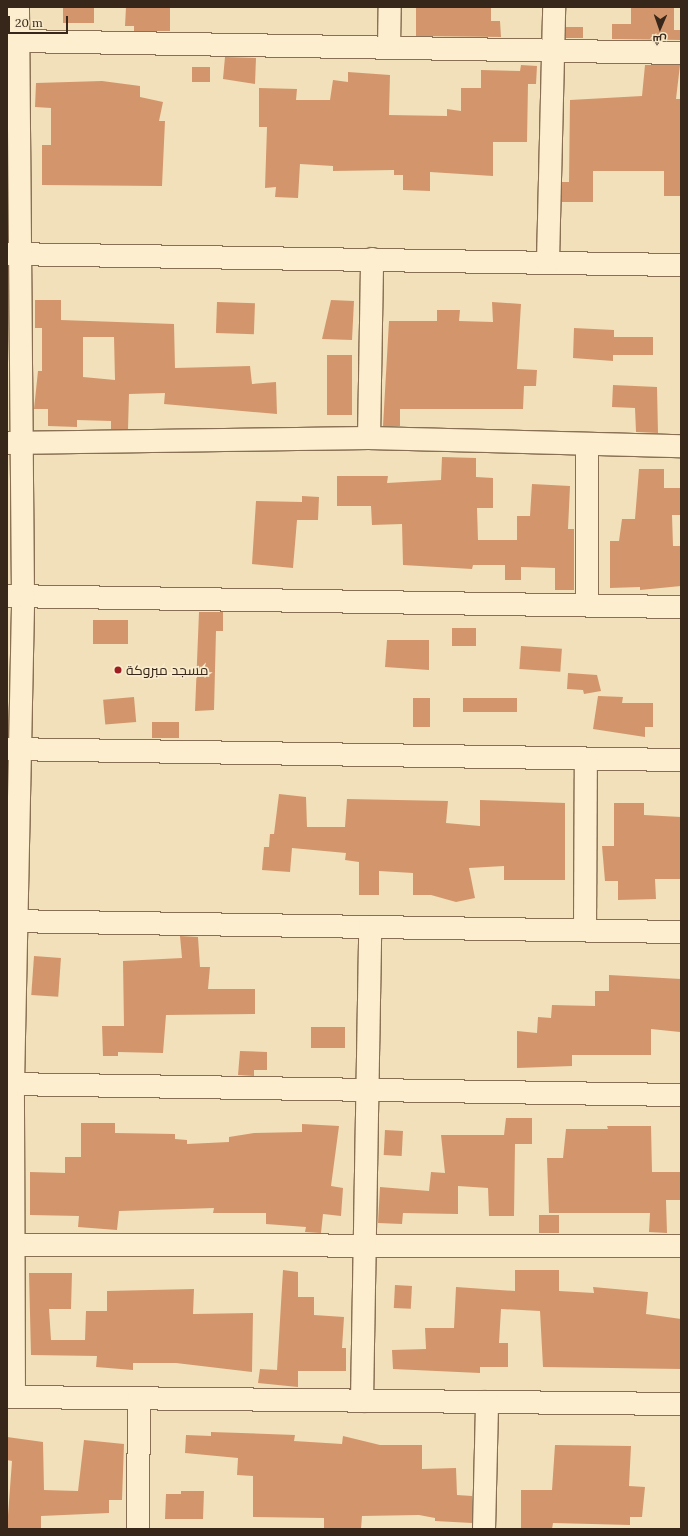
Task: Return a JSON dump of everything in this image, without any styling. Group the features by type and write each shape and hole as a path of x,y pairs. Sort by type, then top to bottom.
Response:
{"street":[{"path":"18,7 14,444 15,596 10,1084 10,1397 139,1400 681,1404"},
{"path":"389,46 390,7"},
{"path":"548,261 554,7"},
{"path":"18,41 389,46 553,53 681,53"},
{"path":"15,254 548,261 681,265"},
{"path":"369,438 372,259"},
{"path":"14,444 369,438 587,445 681,446"},
{"path":"587,445 587,605"},
{"path":"15,596 681,607"},
{"path":"13,749 586,760 681,760"},
{"path":"585,928 586,760"},
{"path":"11,921 370,927 585,928 681,932"},
{"path":"362,1401 363,1243 370,927"},
{"path":"10,1084 681,1095"},
{"path":"10,1245 363,1243 681,1246"},
{"path":"138,1529 139,1400"},
{"path":"484,1529 487,1402"}],"building":[{"path":"63,7 94,7 94,23 63,23"},
{"path":"126,7 170,7 170,31 134,31 134,26 125,26"},
{"path":"416,7 491,7 491,21 500,21 501,37 416,36"},
{"path":"631,7 674,7 674,30 681,30 681,40 612,39 612,24 631,24"},
{"path":"566,27 583,27 583,38 566,38"},
{"path":"225,57 256,58 255,84 223,79"},
{"path":"521,65 537,66 536,84 528,84 527,142 493,142 493,176 430,172 430,191 403,190 403,175 394,175 394,170 333,171 333,166 300,164 298,198 275,197 276,187 265,188 267,127 259,127 259,88 297,89 296,100 330,100 333,80 348,82 348,72 390,75 389,115 447,116 447,109 461,111 461,88 481,88 481,70 520,71"},
{"path":"645,65 680,65 676,99 681,99 681,196 664,196 664,171 593,171 593,202 562,202 562,182 569,182 570,100 642,96"},
{"path":"192,67 210,67 210,82 192,82"},
{"path":"102,81 140,86 140,97 163,102 159,121 165,121 162,186 42,185 42,145 51,145 51,108 35,107 36,83"},
{"path":"35,300 61,300 61,320 174,324 175,368 250,366 252,384 276,382 277,414 164,404 165,393 129,394 128,429 111,429 111,421 77,420 77,427 48,426 48,409 34,409 38,371 42,371 42,328 35,328","holes":["83,337 114,337 115,380 83,377"]},
{"path":"331,300 354,301 352,340 322,339"},
{"path":"217,302 255,303 254,334 216,333"},
{"path":"492,302 521,304 517,369 537,370 536,386 524,386 523,409 400,409 400,426 383,426 389,321 437,321 437,310 460,310 459,321 493,322"},
{"path":"574,328 614,330 614,337 653,337 653,355 613,355 613,361 573,358"},
{"path":"327,355 352,355 352,415 327,415"},
{"path":"613,385 657,387 658,433 636,432 635,408 612,407"},
{"path":"442,457 476,458 476,477 493,478 493,508 477,508 478,540 517,540 517,516 530,516 532,484 570,486 568,529 574,529 574,590 555,590 555,568 521,567 521,580 505,580 505,565 473,565 472,569 403,565 402,524 372,525 371,506 337,506 337,476 388,476 387,483 441,480"},
{"path":"639,469 664,469 664,488 681,488 681,515 672,515 673,546 681,546 681,586 640,590 640,587 610,588 610,541 619,541 622,519 635,519"},
{"path":"302,496 319,497 318,520 297,520 293,568 252,564 256,501 302,502"},
{"path":"199,612 223,612 223,631 216,631 214,710 195,711"},
{"path":"93,620 128,620 128,644 93,644"},
{"path":"452,628 476,628 476,646 452,646"},
{"path":"387,640 429,640 429,670 385,667"},
{"path":"521,646 562,649 560,672 519,669"},
{"path":"568,673 597,675 601,691 584,694 583,690 567,689"},
{"path":"598,696 623,697 622,703 653,703 653,727 645,727 645,737 593,729"},
{"path":"134,697 136,722 105,725 103,700"},
{"path":"413,698 430,698 430,727 413,727"},
{"path":"463,698 517,698 517,712 463,712"},
{"path":"152,722 179,722 179,738 152,738"},
{"path":"279,794 306,797 307,827 345,827 347,799 448,801 446,823 480,826 480,800 565,803 565,880 504,880 504,866 469,868 475,898 456,902 431,895 413,895 413,873 379,871 379,895 359,895 359,862 345,860 346,853 292,848 290,872 262,870 264,847 269,847 270,834 274,834"},
{"path":"614,803 644,803 644,815 681,817 681,879 655,879 656,899 618,900 618,881 605,881 602,846 614,846"},
{"path":"180,936 198,937 200,967 210,967 208,989 255,989 255,1014 166,1015 163,1053 118,1052 118,1056 103,1056 102,1026 124,1026 123,961 182,958"},
{"path":"34,956 61,958 58,997 31,995"},
{"path":"609,975 681,979 680,1032 651,1029 651,1055 572,1055 572,1066 517,1068 517,1031 537,1033 538,1017 551,1018 552,1005 595,1006 595,991 609,991"},
{"path":"311,1027 345,1027 345,1048 311,1048"},
{"path":"240,1051 267,1052 267,1070 254,1070 254,1076 238,1075"},
{"path":"506,1118 532,1118 532,1144 515,1144 514,1216 489,1216 488,1188 458,1186 458,1214 403,1213 402,1224 378,1223 380,1187 429,1191 431,1172 445,1173 441,1135 504,1135"},
{"path":"81,1123 115,1123 115,1133 175,1134 175,1139 187,1140 187,1144 229,1142 229,1137 254,1133 302,1132 302,1124 339,1126 331,1186 343,1188 341,1216 323,1214 321,1233 305,1232 306,1227 266,1224 266,1213 213,1213 214,1208 119,1211 117,1230 78,1227 79,1216 30,1215 30,1172 65,1173 65,1157 81,1157"},
{"path":"607,1126 651,1126 652,1172 681,1172 681,1200 666,1200 667,1233 649,1232 650,1213 549,1213 547,1158 563,1158 566,1129 608,1129"},
{"path":"385,1130 403,1131 402,1156 384,1155"},
{"path":"539,1215 559,1215 559,1233 539,1233"},
{"path":"283,1270 298,1272 298,1297 314,1297 314,1315 344,1317 342,1348 346,1348 346,1371 298,1371 298,1387 258,1383 260,1369 277,1370"},
{"path":"515,1270 559,1270 559,1291 594,1293 593,1287 648,1292 646,1314 681,1319 681,1369 543,1367 540,1311 501,1309 499,1343 508,1343 508,1367 480,1367 480,1373 393,1369 392,1350 426,1349 425,1328 454,1328 456,1287 515,1291"},
{"path":"29,1273 72,1273 71,1309 49,1309 51,1340 85,1340 86,1311 107,1311 107,1291 194,1289 193,1314 253,1313 252,1372 176,1363 133,1363 133,1370 96,1367 97,1356 31,1355"},
{"path":"395,1285 412,1286 411,1309 394,1308"},
{"path":"211,1432 295,1435 294,1441 342,1444 343,1436 380,1445 422,1445 422,1469 456,1468 457,1495 472,1496 472,1523 435,1521 435,1518 419,1515 362,1516 361,1529 324,1529 324,1518 253,1517 253,1476 237,1475 238,1458 185,1453 186,1435 211,1436"},
{"path":"7,1437 43,1442 44,1490 78,1491 84,1440 124,1444 122,1500 109,1500 109,1513 41,1516 41,1529 7,1529 12,1461 7,1460"},
{"path":"555,1445 631,1446 629,1486 645,1487 642,1517 630,1517 630,1525 553,1523 552,1529 521,1529 521,1490 552,1490"},
{"path":"181,1491 204,1491 203,1519 165,1519 166,1494 181,1494"}],"place":[{"name":"مسجد مبروكة","path":"118,670"}]}
